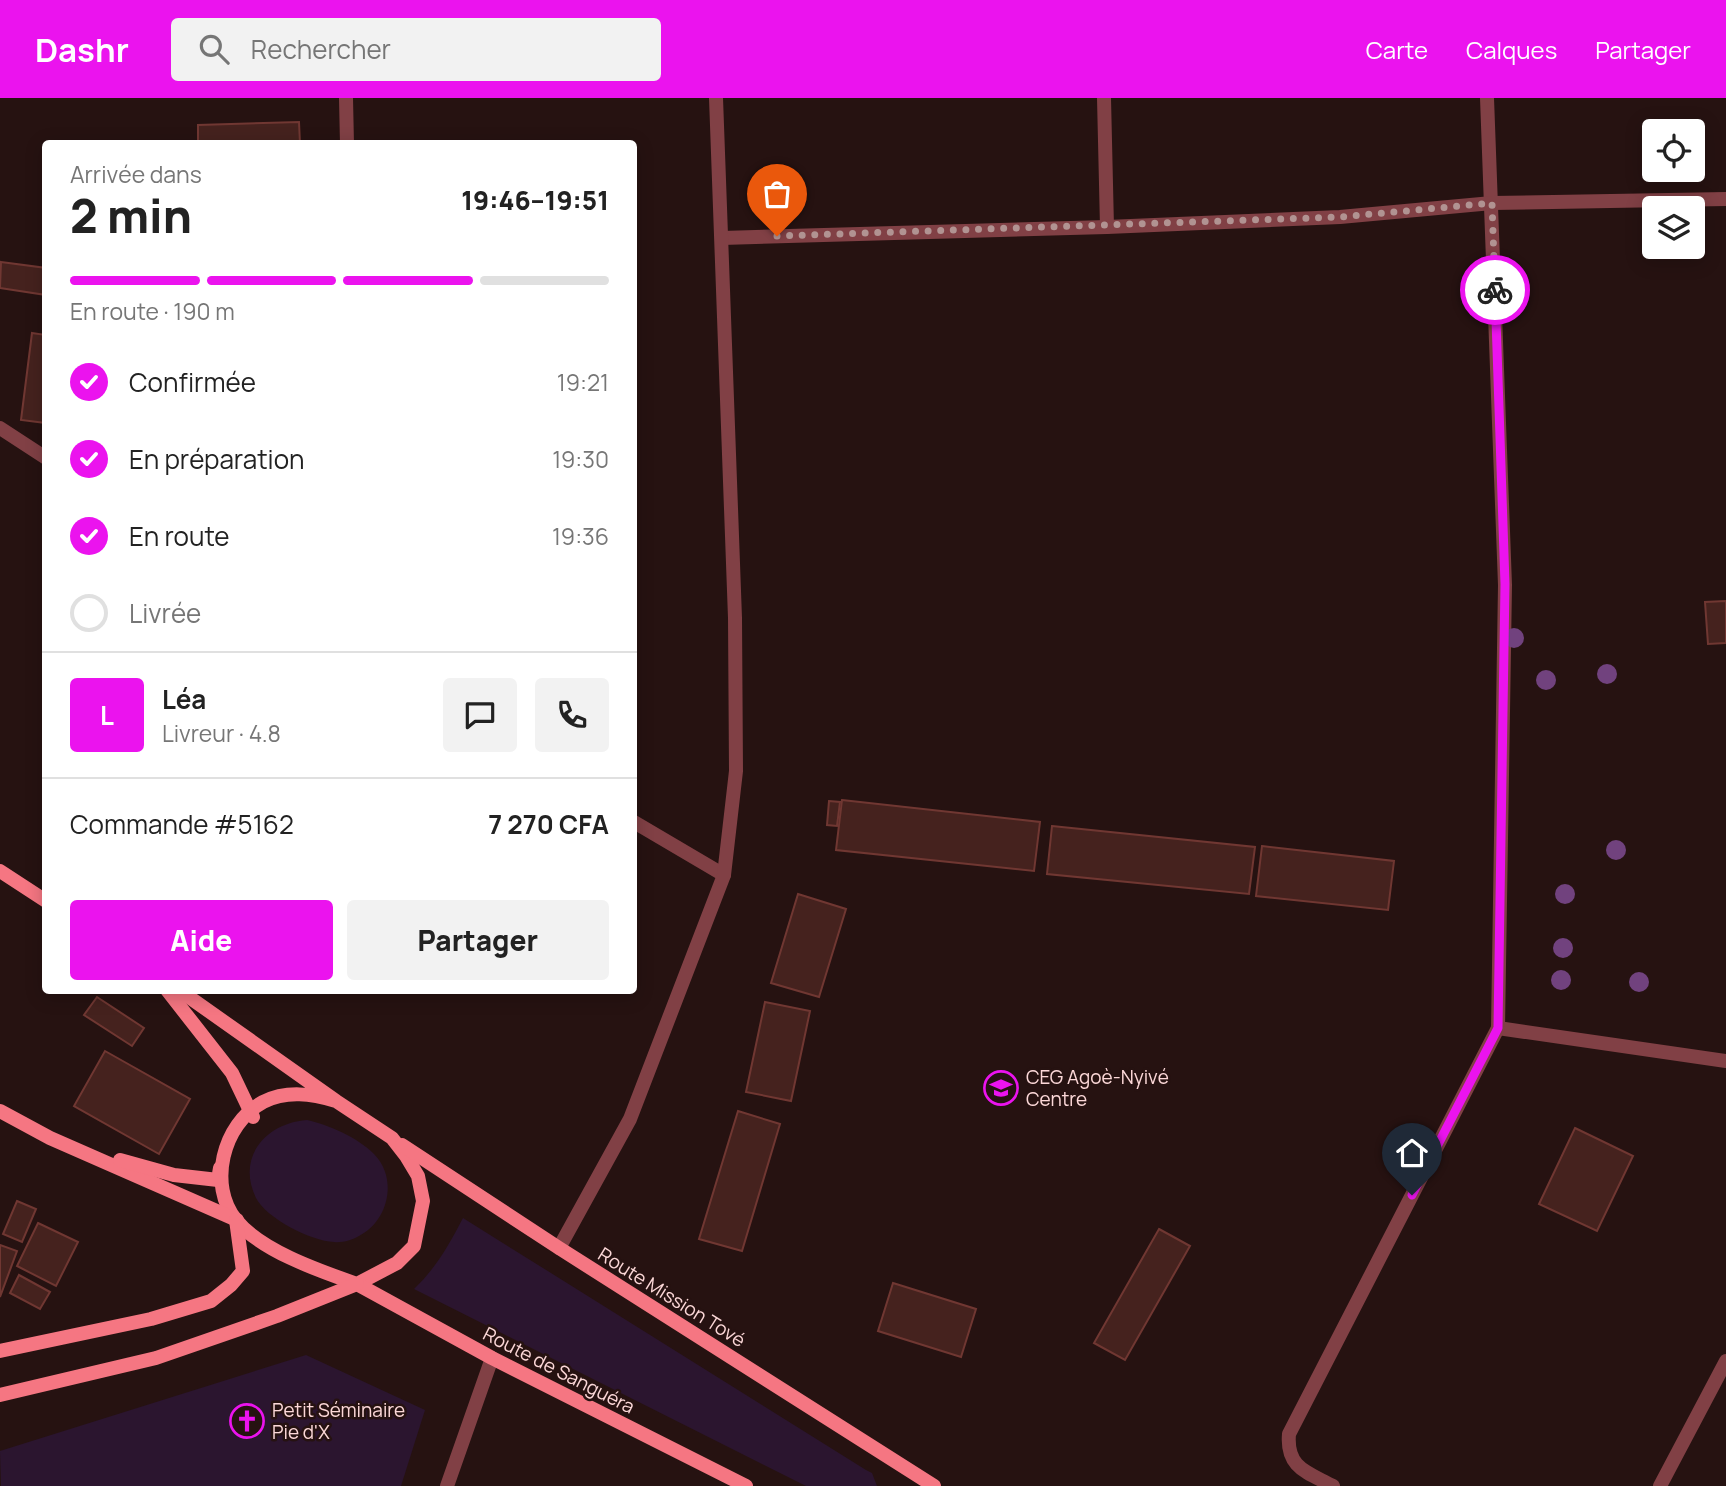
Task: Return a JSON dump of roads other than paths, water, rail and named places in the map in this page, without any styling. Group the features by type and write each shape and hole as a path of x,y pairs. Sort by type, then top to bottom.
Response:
{"street":[{"path":"346,98 346,140"},
{"path":"559,1248 630,1119 724,875 736,757 734,604 716,98"},
{"path":"1104,98 1107,226"},
{"path":"1333,1486 1300,1469 1292,1460 1288,1447 1289,1434 1498,1028 1505,584 1487,98"},
{"path":"722,238 1340,217 1492,203 1726,199"},
{"path":"0,428 42,455"},
{"path":"637,824 724,875"},
{"path":"0,872 42,898"},
{"path":"170,994 232,1073 255,1117 243,1117"},
{"path":"0,1395 156,1358 277,1316 357,1284 397,1262 414,1246 423,1201 418,1176 391,1138 185,994"},
{"path":"1498,1028 1726,1060"},
{"path":"50,1138 139,1166 218,1180 229,1137 243,1117 263,1102 287,1095 312,1094 336,1101"},
{"path":"0,1111 50,1138 236,1220 264,1244 357,1284"},
{"name":"Route Mission Tové","path":"391,1138 934,1486"},
{"path":"0,1351 151,1319 211,1301 231,1285 243,1270 236,1220 221,1186 222,1159"},
{"name":"Route de Sanguéra","path":"357,1284 492,1358 746,1486"},
{"path":"447,1486 492,1358"},
{"path":"1660,1486 1726,1362"}],"place":[{"name":"CEG Agoè-Nyivé Centre","path":"1001,1088"},
{"name":"Petit Séminaire Pie d'X","path":"247,1421"}]}
